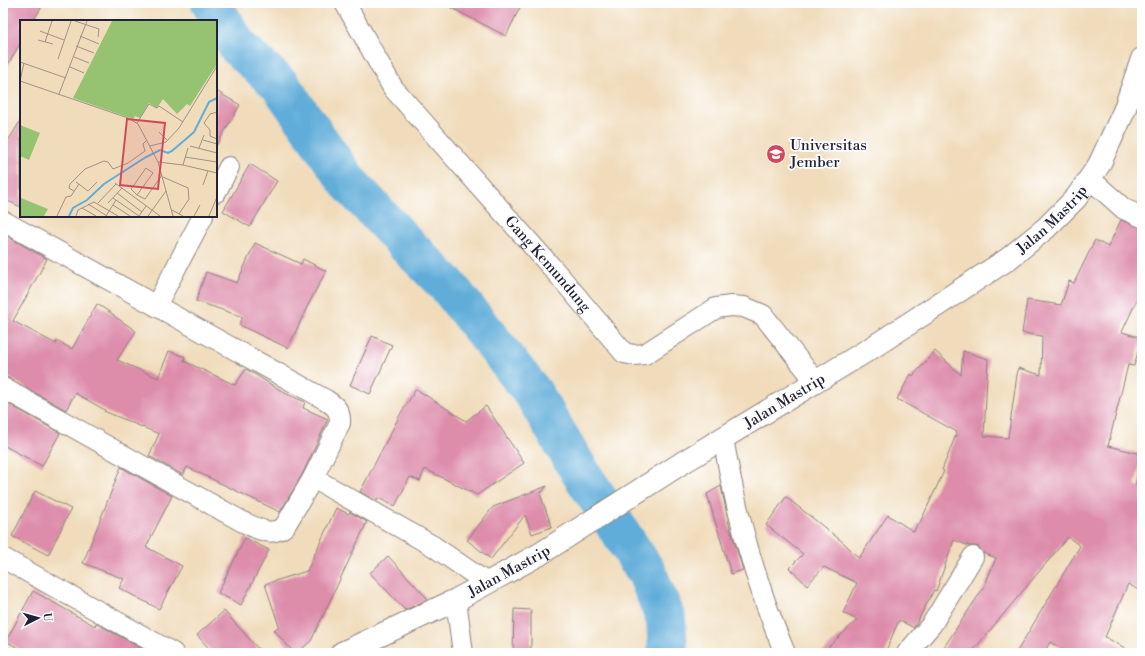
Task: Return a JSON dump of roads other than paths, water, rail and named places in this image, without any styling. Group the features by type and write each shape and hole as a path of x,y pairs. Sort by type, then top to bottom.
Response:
{"main road":[{"name":"Jalan Mastrip","path":"342,653 456,600 540,554 682,463 873,347 1008,259 1046,228 1076,198 1099,165 1124,111 1142,59"}],"street":[{"name":"Gang Kemundung","path":"345,3 393,88 562,279 624,353 634,355 645,354 716,308 744,306 763,315 816,382"},
{"path":"217,190 229,167"},
{"path":"1089,178 1124,209 1142,217"},
{"path":"156,306 202,217"},
{"path":"3,388 243,522 266,532 278,531 285,526 313,478 340,422 340,414 336,406 156,306 16,222"},
{"path":"723,438 730,478 745,541 761,593 785,653"},
{"path":"313,478 432,546 487,583"},
{"path":"907,653 932,624 973,557"},
{"path":"3,558 173,653"},
{"path":"456,600 463,653"}],"waterway":[{"path":"211,3 238,47 280,85 348,182 448,286 533,393 579,470 647,573 666,619 668,653"}],"place":[{"name":"Universitas Jember","path":"776,154"}]}
